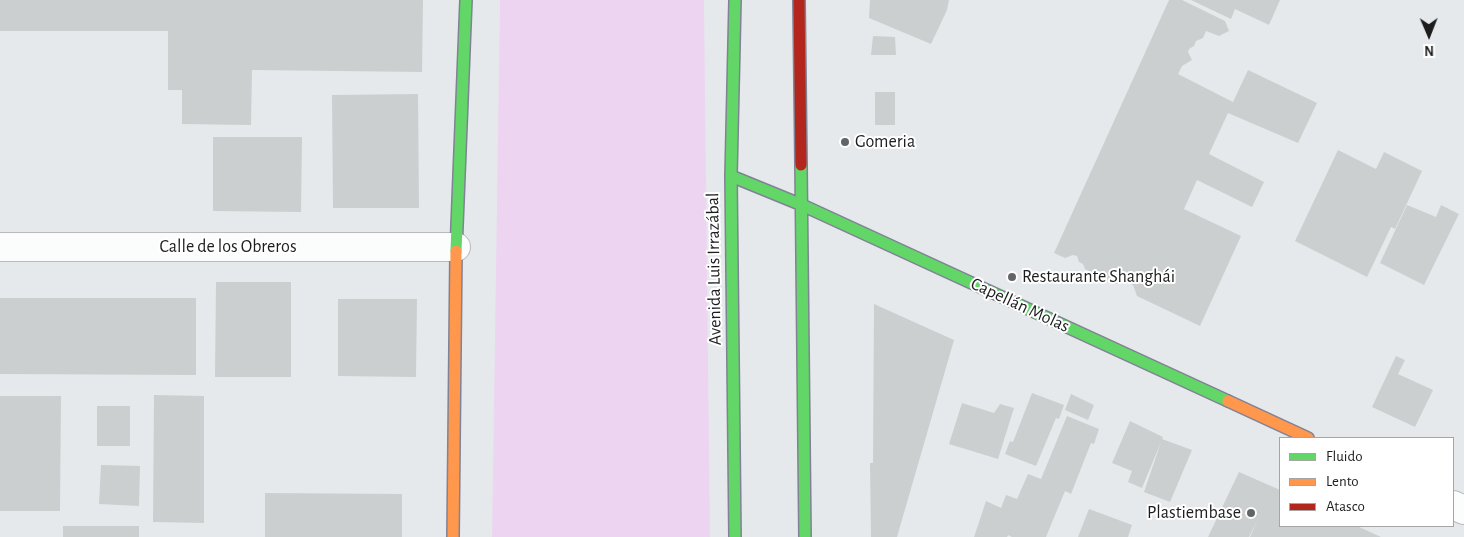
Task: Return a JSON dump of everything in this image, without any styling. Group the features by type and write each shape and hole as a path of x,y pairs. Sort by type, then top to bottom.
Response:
{"main road":[{"path":"453,537 456,247 466,0"},
{"name":"Avenida Luis Irrazábal","path":"735,0 731,176 735,537"},
{"path":"799,0 805,537"},
{"name":"Capellán Molas","path":"731,176 802,205 1306,437"}],"street":[{"name":"Calle de los Obreros","path":"0,247 456,247"}],"shaded area":[{"path":"500,0 704,0 710,537 492,537"}],"building":[{"path":"0,0 423,0 422,72 252,70 251,125 182,124 182,90 168,90 168,31 0,31"},
{"path":"870,0 949,0 947,10 931,44 869,18"},
{"path":"1169,0 1182,0 1225,21 1229,31 1219,36 1206,31 1203,38 1196,41 1194,46 1189,49 1188,52 1192,60 1182,66 1178,74 1233,102 1248,70 1317,103 1298,143 1228,113 1209,154 1264,182 1252,207 1197,180 1184,209 1241,236 1200,326 1137,296 1133,285 1129,283 1115,284 1085,269 1077,256 1073,255 1065,258 1054,253"},
{"path":"1191,0 1280,0 1269,25 1235,9 1231,19"},
{"path":"873,36 895,37 896,55 871,55"},
{"path":"875,92 895,92 895,125 875,125"},
{"path":"418,94 419,208 333,208 332,95"},
{"path":"213,137 302,137 301,212 213,211"},
{"path":"1338,150 1376,169 1384,152 1422,171 1395,229 1391,227 1367,277 1295,241"},
{"path":"1407,205 1436,217 1441,205 1459,214 1424,285 1380,263"},
{"path":"216,282 291,282 291,377 215,377"},
{"path":"0,298 196,298 196,375 0,374"},
{"path":"338,299 417,299 416,377 338,376"},
{"path":"874,304 954,340 897,537 871,537 870,463 873,463"},
{"path":"1396,356 1405,360 1398,374 1433,390 1415,427 1372,407"},
{"path":"1032,393 1064,405 1059,419 1056,418 1036,466 1005,454 1010,441 1013,442"},
{"path":"1071,394 1094,405 1088,420 1065,410"},
{"path":"154,395 204,396 204,523 153,522"},
{"path":"0,396 61,396 60,511 0,511"},
{"path":"962,403 994,413 1000,404 1014,408 998,459 949,444"},
{"path":"97,406 130,406 130,446 97,446"},
{"path":"1067,416 1099,429 1094,444 1091,443 1071,494 1065,491 1046,537 1012,537 1008,535 1007,537 974,537 986,501 1001,508 1006,495 1017,499 1028,474 1041,479"},
{"path":"1130,421 1163,437 1162,439 1192,450 1170,502 1144,492 1161,442 1142,488 1128,482 1132,471 1112,463"},
{"path":"101,465 140,466 139,506 99,504"},
{"path":"1239,472 1279,490 1279,527 1359,527 1381,537 1250,537 1258,519 1249,537 1208,537"},
{"path":"265,493 402,494 402,537 265,537"},
{"path":"1089,509 1132,525 1128,537 1078,537"},
{"path":"63,526 139,526 139,537 63,537"}],"traffic: fast":[{"path":"456,251 466,0"},
{"path":"735,0 731,176 735,537"},
{"path":"801,165 805,537"},
{"path":"731,176 802,205 1228,401"}],"traffic: slow":[{"path":"453,537 456,251"},
{"path":"1228,401 1306,437"}],"traffic: jam":[{"path":"799,0 801,165"}],"place":[{"name":"Gomeria","path":"845,142"},
{"name":"Restaurante Shanghái","path":"1012,277"},
{"name":"Plastiembase","path":"1251,513"}]}
